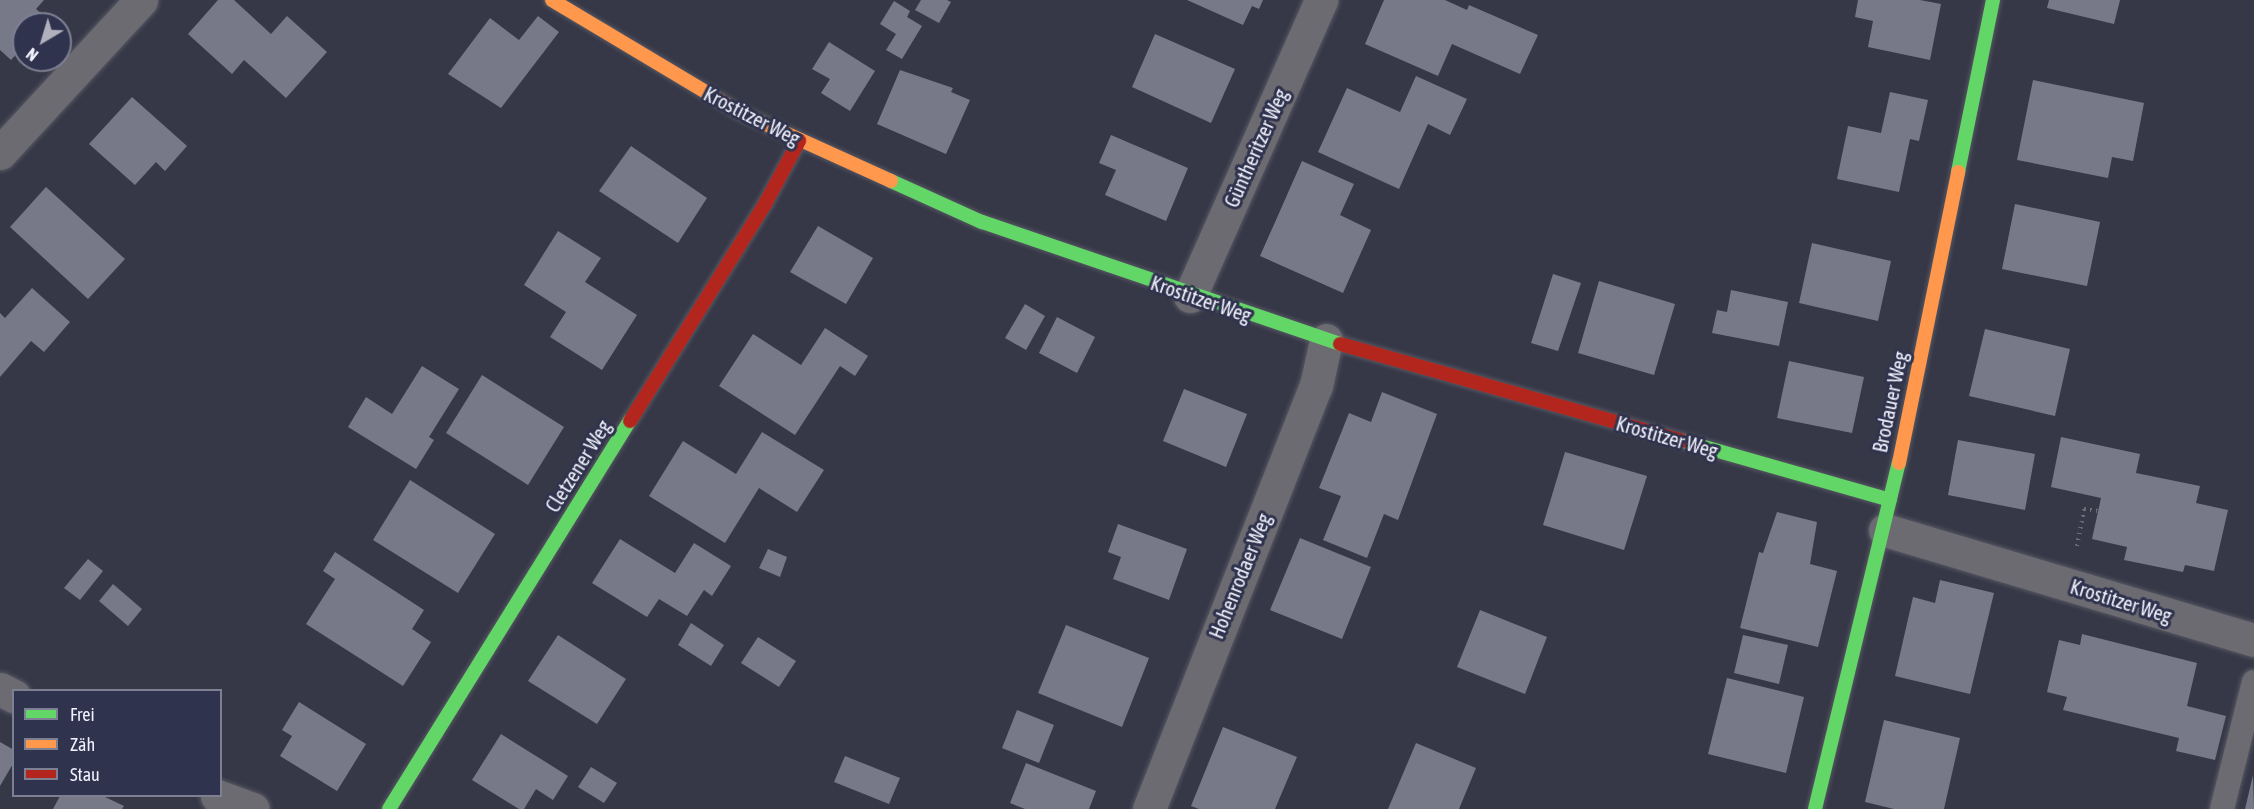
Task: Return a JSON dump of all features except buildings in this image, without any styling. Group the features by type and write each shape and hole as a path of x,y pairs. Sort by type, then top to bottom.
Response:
{"street":[{"path":"0,153 141,0"},
{"name":"Krostitzer Weg","path":"552,0 632,51 799,141 982,222 1190,296 1887,515 2254,640"},
{"name":"Güntheritzer Weg","path":"1190,296 1321,0"},
{"name":"Brodauer Weg","path":"1815,809 1887,515 1993,0"},
{"name":"Cletzener Weg","path":"389,809 765,204 799,141"},
{"name":"Hohenrodaer Weg","path":"1149,809 1316,386 1326,340"},
{"path":"221,797 253,809"}],"lane":[{"path":"2222,809 2254,682"}],"traffic: fast":[{"path":"1958,172 1993,0"},
{"path":"891,181 982,222 1340,344"},
{"path":"389,809 630,421"},
{"path":"1683,441 1890,500"},
{"path":"1815,809 1899,463"}],"traffic: slow":[{"path":"552,0 739,112 891,181"},
{"path":"1899,463 1958,172"}],"traffic: jam":[{"path":"630,421 765,204 799,141"},
{"path":"1340,344 1683,441"}]}
